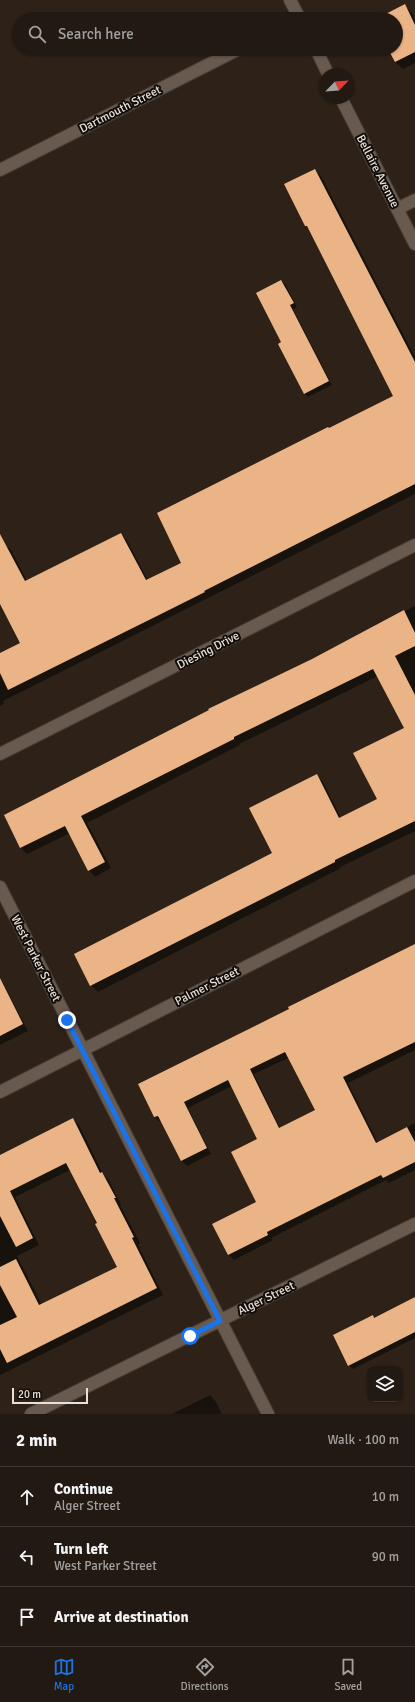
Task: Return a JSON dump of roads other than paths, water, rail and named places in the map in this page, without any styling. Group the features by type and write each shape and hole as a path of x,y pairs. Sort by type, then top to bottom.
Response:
{"street":[{"path":"290,0 296,12"},
{"name":"Dartmouth Street","path":"0,170 225,56"},
{"path":"319,56 325,68"},
{"name":"Bellaire Avenue","path":"344,104 415,244"},
{"path":"397,209 415,200"},
{"name":"Diesing Drive","path":"0,754 415,545"},
{"name":"Palmer Street","path":"0,1092 415,881"},
{"name":"West Parker Street","path":"0,887 268,1414"},
{"name":"Alger Street","path":"31,1414 415,1224"}]}
